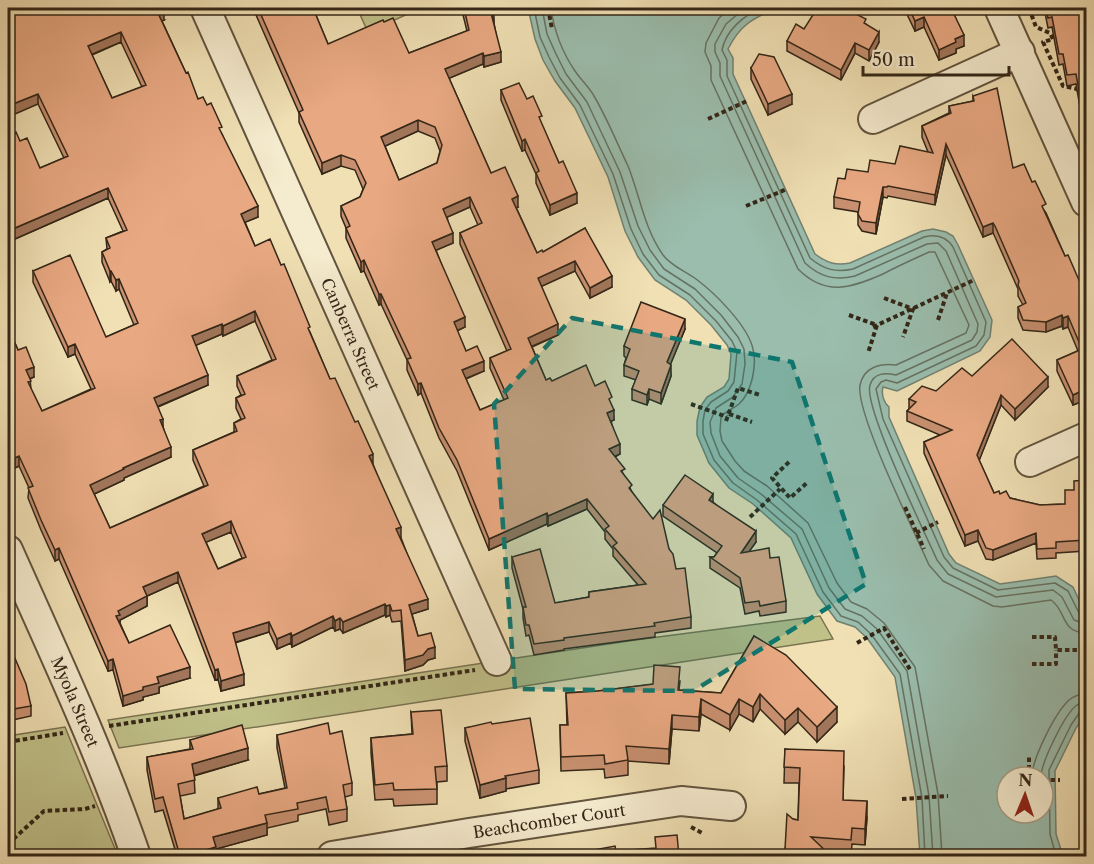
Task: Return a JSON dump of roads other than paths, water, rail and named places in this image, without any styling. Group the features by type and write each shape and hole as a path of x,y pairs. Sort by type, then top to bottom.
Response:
{"street":[{"name":"Canberra Street","path":"205,8 497,660"},
{"path":"999,8 1086,202"},
{"path":"873,119 1020,52"},
{"path":"1030,462 1086,437"},
{"name":"Myola Street","path":"8,550 87,729 136,856"},
{"name":"Beachcomber Court","path":"332,856 681,801 731,806"}],"water":[{"path":"528,8 777,8 761,15 742,28 728,49 733,58 733,74 815,254 832,263 845,264 922,231 933,229 953,236 992,320 990,337 980,351 897,391 883,387 883,395 889,407 889,417 949,554 956,563 1000,584 1056,576 1073,587 1086,615 1086,713 1055,771 1056,834 1063,856 920,856 916,798 895,677 867,638 855,627 837,621 817,594 791,538 753,504 729,488 709,463 697,435 697,421 700,407 707,397 724,387 729,379 731,354 727,345 711,325 686,300 655,280 638,257 625,231 608,177 575,108 543,60 535,39"}]}
